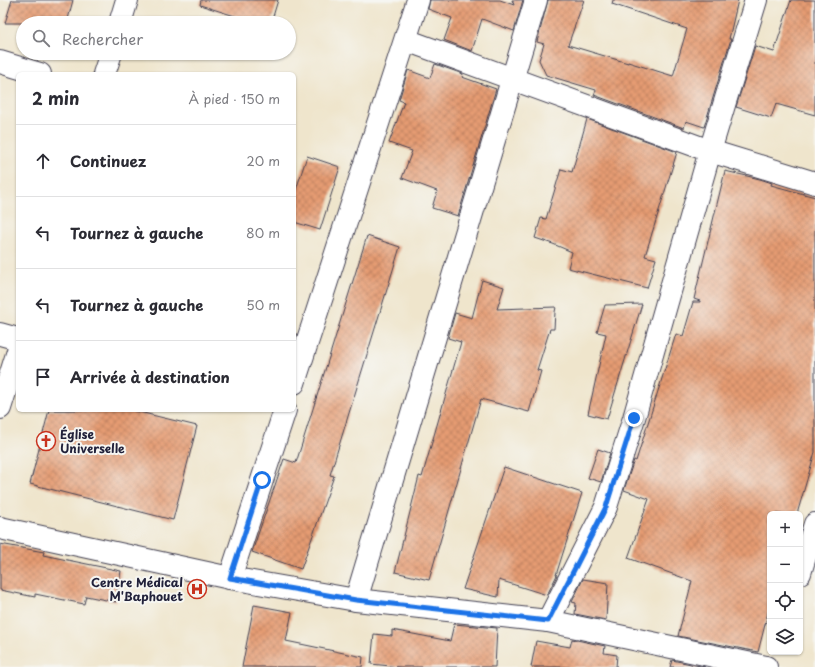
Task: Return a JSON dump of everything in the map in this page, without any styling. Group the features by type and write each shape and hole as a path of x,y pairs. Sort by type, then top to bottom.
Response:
{"street":[{"path":"122,16 127,0"},
{"path":"296,377 418,0"},
{"path":"356,600 536,0"},
{"path":"548,621 606,507 634,418 710,151 756,0"},
{"path":"406,40 710,151 815,183"},
{"path":"105,72 109,60"},
{"path":"0,62 33,72"},
{"path":"0,334 16,338"},
{"path":"0,408 16,357"},
{"path":"230,578 284,412"},
{"path":"803,563 815,524"},
{"path":"0,528 230,578 356,600 548,621 766,667"},
{"path":"772,667 775,655"}],"building":[{"path":"12,0 73,0 69,16 16,16 16,23 5,23"},
{"path":"201,0 278,0 273,16 235,16 200,5"},
{"path":"430,0 500,0 514,5 512,0 523,0 514,31 482,19 472,51 444,40 452,18 428,9"},
{"path":"548,0 584,0 568,45 673,76 687,29 612,4 613,0 738,0 729,39 731,39 704,127 686,121 684,128 594,95 596,90 546,75 539,60 544,44 537,42"},
{"path":"791,0 815,0 815,115 776,104 771,118 736,107 755,46 774,52"},
{"path":"435,64 463,74 462,77 496,89 458,216 432,208 437,191 402,178 412,151 389,143 404,102 399,100 408,70 430,78"},
{"path":"587,119 677,152 645,256 656,259 647,288 568,268 572,252 535,238 541,218 546,219 561,169 572,172"},
{"path":"307,156 340,167 320,230 296,223 296,190"},
{"path":"725,171 760,179 772,183 771,185 815,197 815,452 798,511 767,511 767,617 758,652 678,636 692,581 628,558 649,499 624,490 634,460 636,461 676,334 683,336 693,302 700,302 694,299"},
{"path":"367,236 400,247 330,475 334,476 301,569 252,552 284,459 296,463"},
{"path":"482,280 504,287 497,309 556,307 554,329 550,329 537,370 541,371 529,412 481,399 429,580 395,572 419,476 422,477 461,342 448,338 455,313 472,318"},
{"path":"642,304 607,419 588,414 606,334 597,332 605,305"},
{"path":"48,412 139,412 197,426 173,520 30,484"},
{"path":"598,449 610,453 601,482 588,478"},
{"path":"504,467 582,493 557,575 547,595 499,580 498,597 463,589"},
{"path":"0,544 44,552 43,555 121,571 116,602 86,596 84,604 35,594 35,597 0,590"},
{"path":"583,579 608,583 606,620 575,614 576,603 572,602"},
{"path":"254,605 292,612 286,641 363,657 362,667 242,667"},
{"path":"454,624 497,628 495,667 400,667 371,664 374,634 392,636 392,630 450,641"},
{"path":"572,639 605,646 604,653 617,655 616,667 531,667 536,641 570,647"},
{"path":"672,660 705,667 670,667"}],"place":[{"name":"Église Universelle","path":"46,441"},
{"name":"Centre Médical M'Baphouet","path":"197,589"}],"route":[{"path":"262,480 230,578 356,600 548,621 606,507 634,418"}]}
